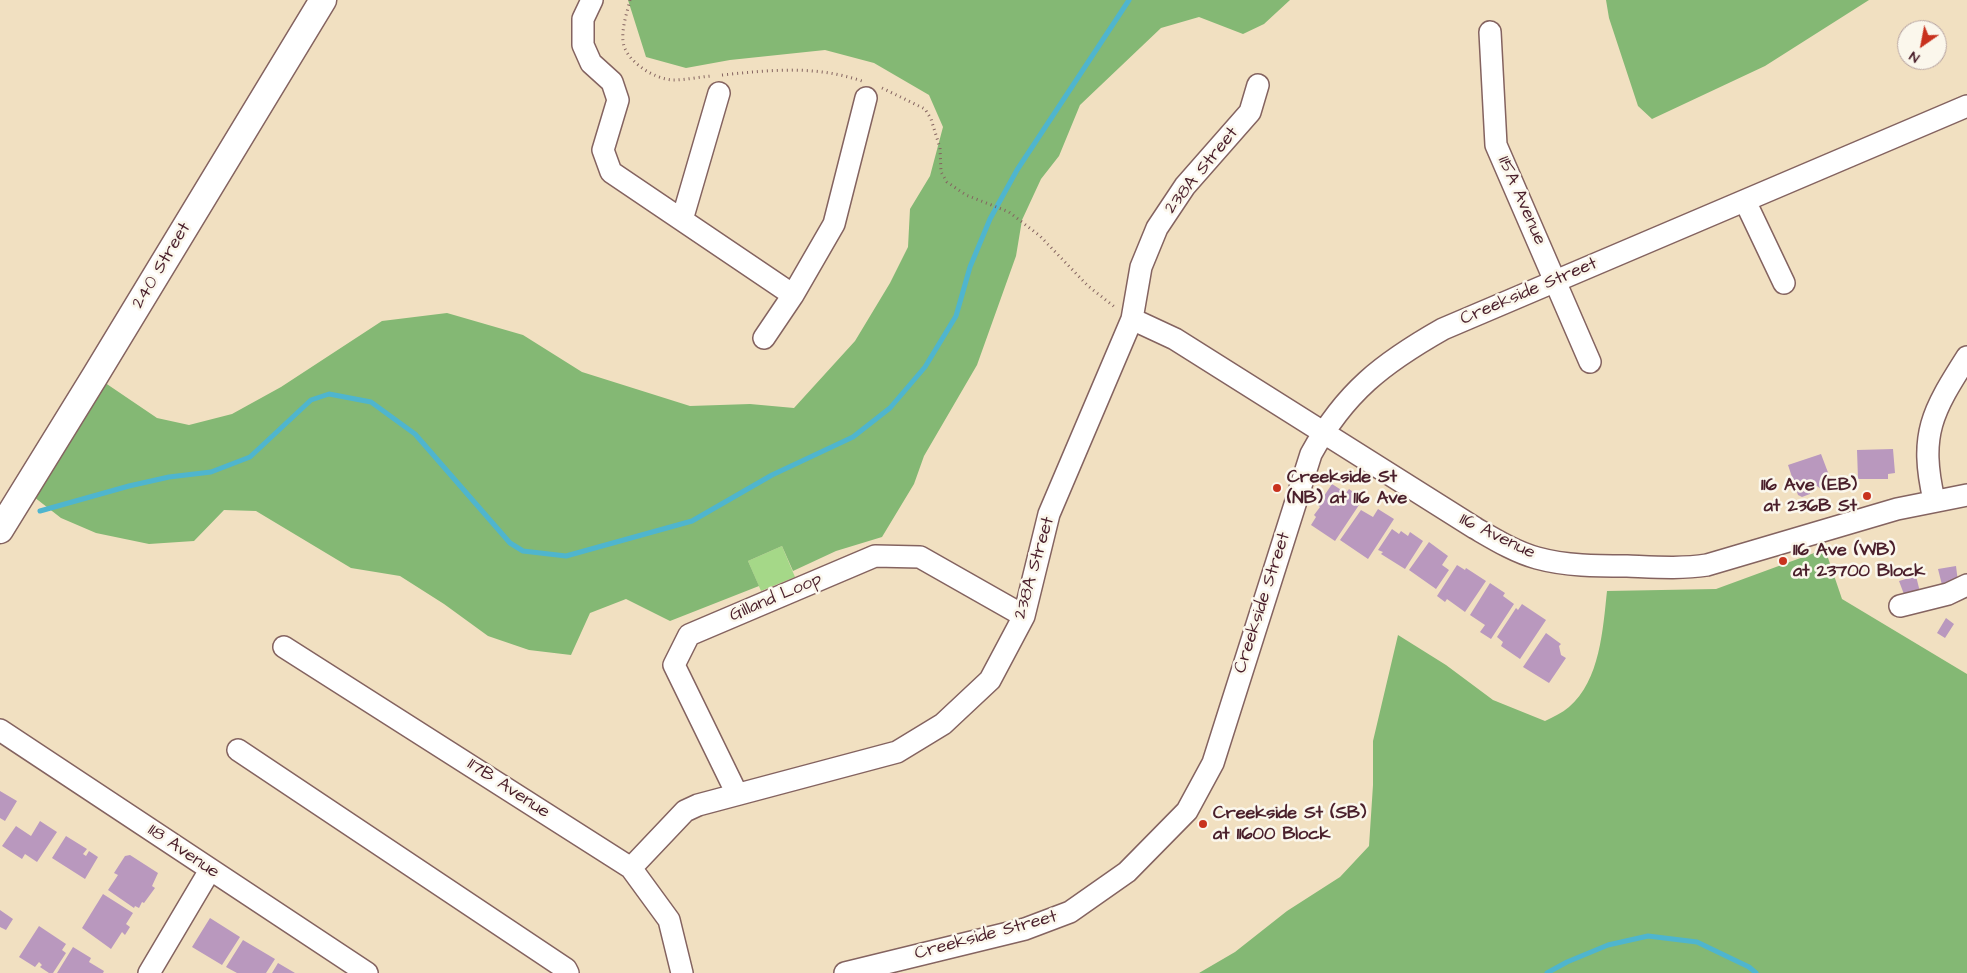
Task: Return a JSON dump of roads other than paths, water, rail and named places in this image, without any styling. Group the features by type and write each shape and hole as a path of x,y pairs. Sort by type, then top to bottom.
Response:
{"main road":[{"name":"240 Street","path":"0,530 322,0"}],"street":[{"path":"592,0 584,20 583,45 591,63 612,82 618,100 603,150 611,172 793,295"},
{"name":"115A Avenue","path":"1490,32 1496,145 1590,362"},
{"name":"238A Street","path":"631,868 685,811 698,805 736,794 897,752 943,724 990,680 1024,616 1049,514 1132,320 1141,267 1157,228 1185,186 1250,112 1258,85"},
{"path":"764,338 793,295 834,224 870,89"},
{"path":"682,220 719,93"},
{"name":"Creekside Street","path":"845,973 1024,929 1070,912 1127,872 1187,811 1212,763 1307,465 1323,432 1340,408 1365,383 1402,353 1443,329 1555,280 1967,106"},
{"path":"1745,201 1784,283"},
{"name":"116 Avenue","path":"1132,320 1175,339 1493,539 1536,558 1566,563 1675,568 1707,565 1897,509 1967,494"},
{"path":"1934,500 1929,479 1927,457 1930,428 1940,400 1967,357"},
{"name":"Gilland Loop","path":"736,794 674,665 689,635 875,556 920,557 1024,616"},
{"path":"1900,606 1948,594 1967,585"},
{"name":"117B Avenue","path":"284,647 631,868 669,920 682,973"},
{"name":"118 Avenue","path":"0,730 367,973"},
{"path":"238,750 566,969 568,973"},
{"path":"149,973 210,870"}],"waterway":[{"path":"40,511 129,486 169,477 211,472 250,457 311,400 329,394 371,402 415,434 510,543 523,551 566,556 692,521 772,475 853,437 890,408 925,367 956,316 970,267 990,219 1017,170 1129,0"},
{"path":"1547,973 1567,962 1608,945 1648,936 1697,942 1749,967 1756,973"}],"place":[{"name":"Creekside St (NB) at 116 Ave","path":"1277,488"},
{"name":"116 Ave (EB) at 236B St","path":"1867,496"},
{"name":"116 Ave (WB) at 23700 Block","path":"1783,561"},
{"name":"Creekside St (SB) at 11600 Block","path":"1203,824"}]}
